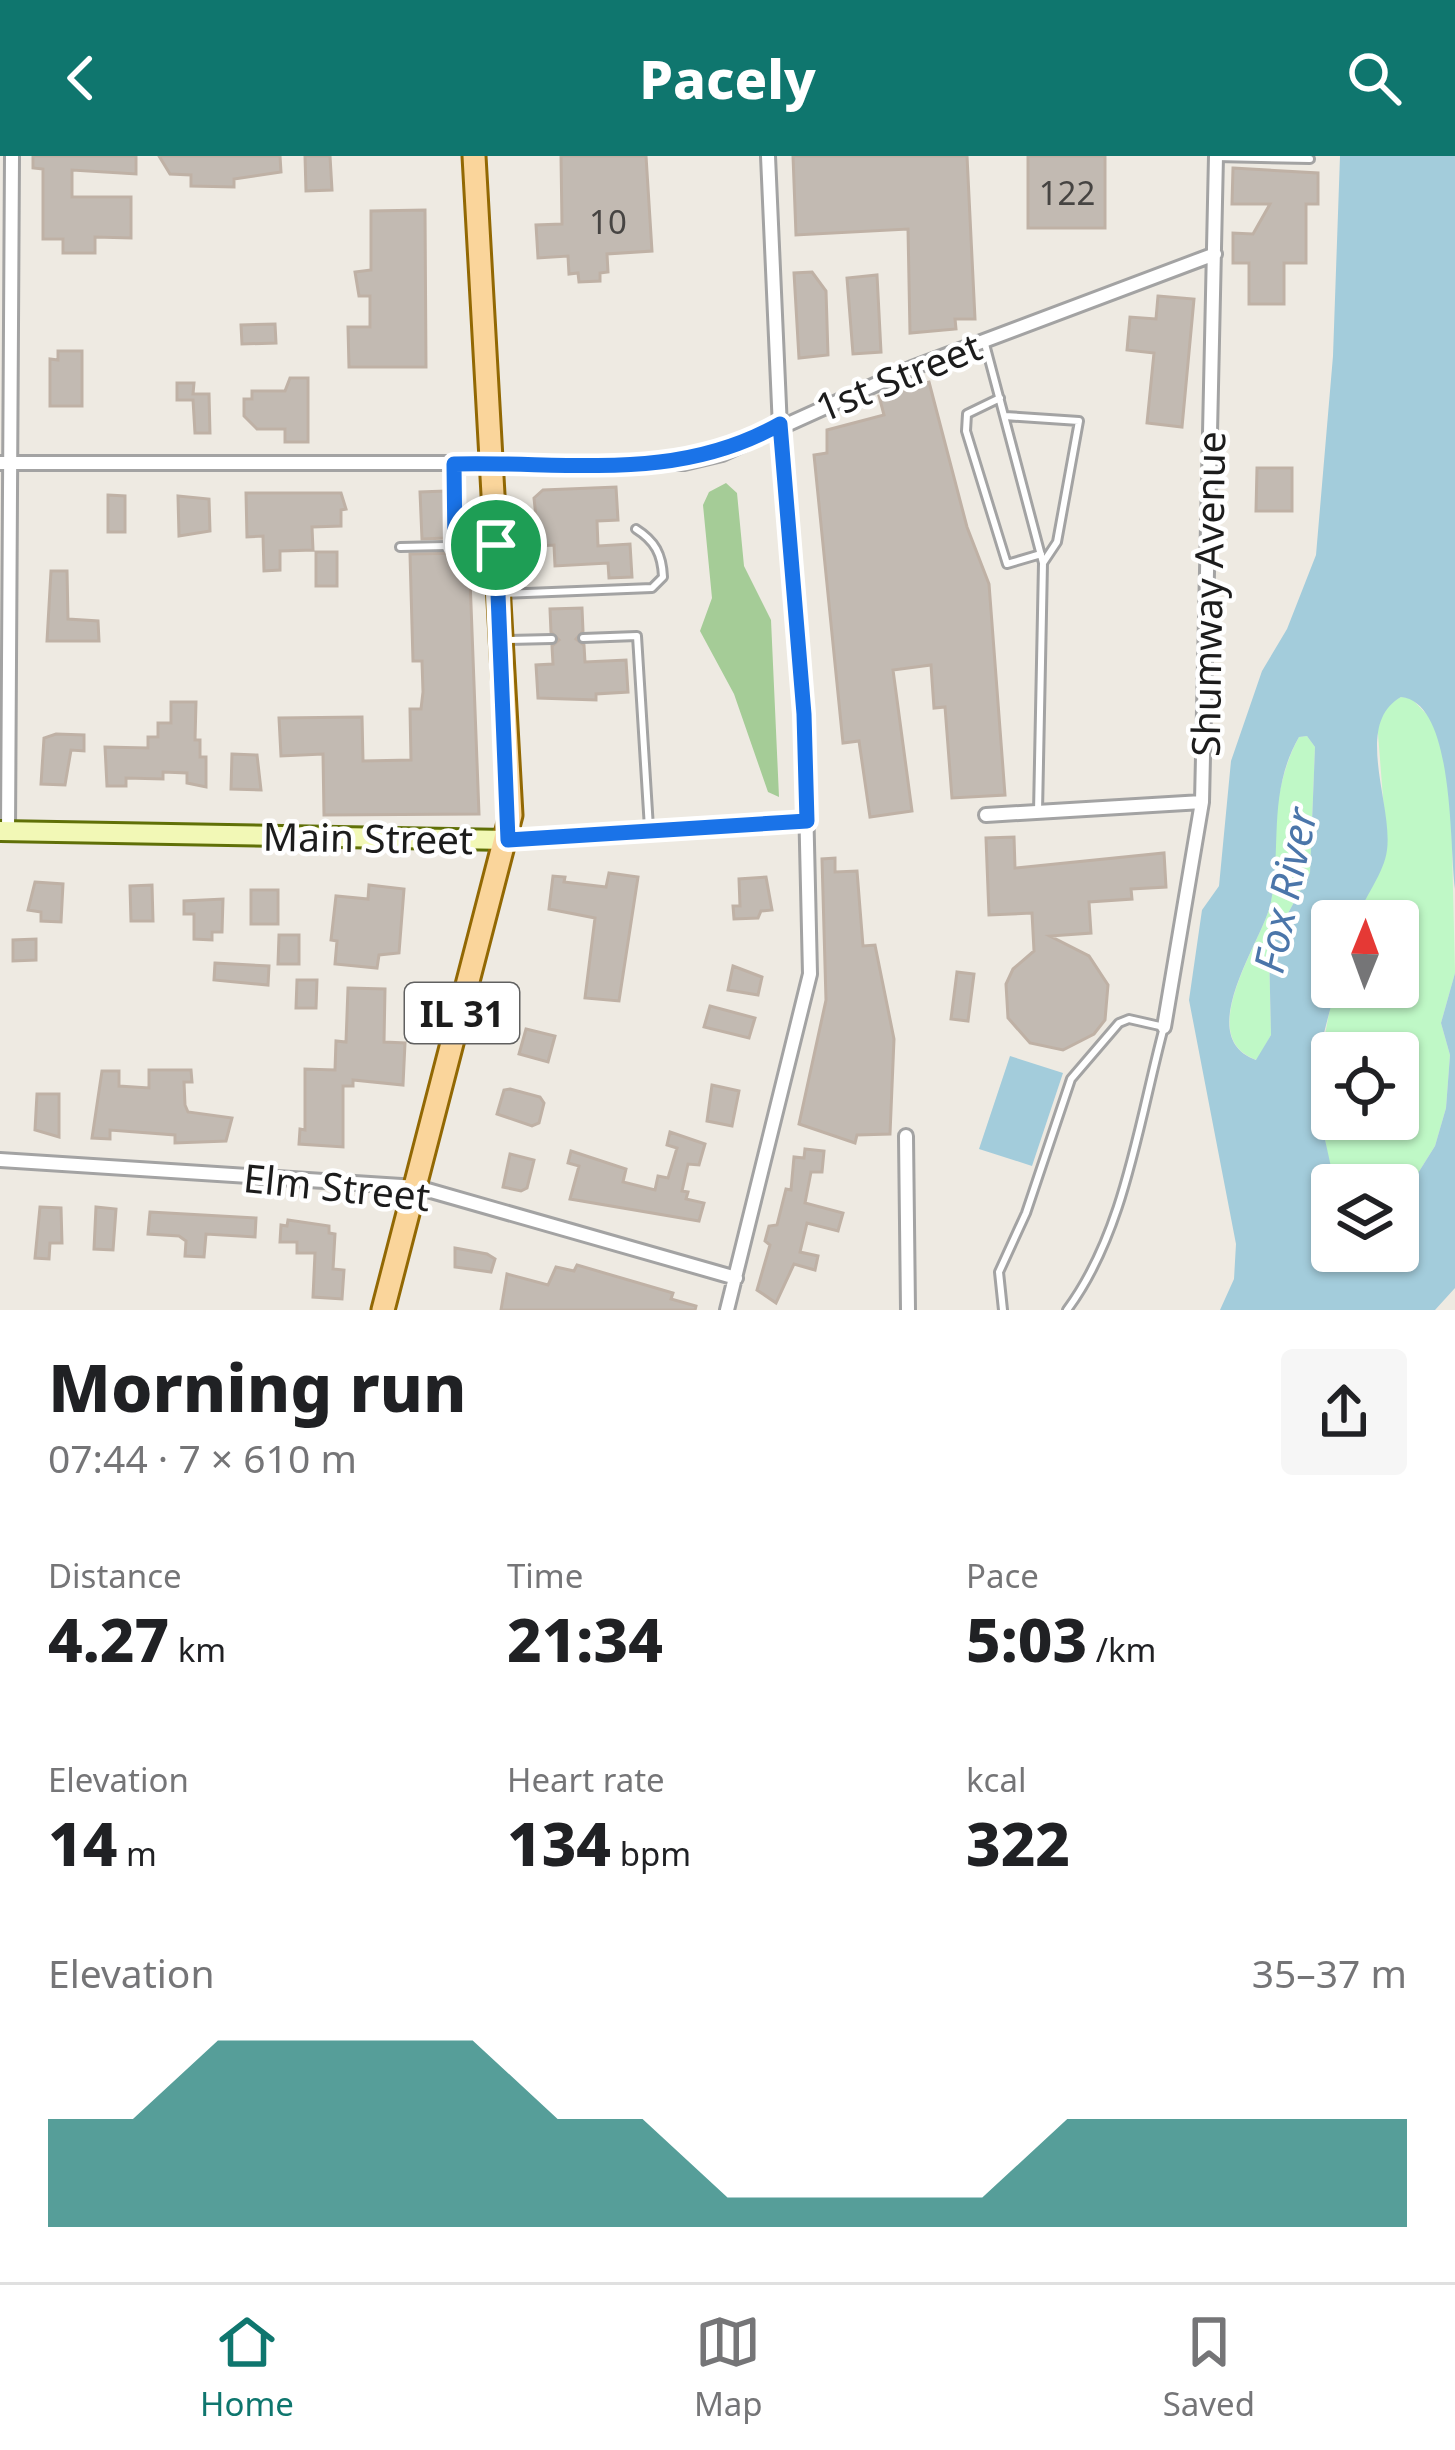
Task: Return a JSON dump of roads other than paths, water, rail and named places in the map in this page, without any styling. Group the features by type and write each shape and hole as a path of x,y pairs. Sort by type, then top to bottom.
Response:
{"main road":[{"name":"IL 31","path":"383,1310 508,840 474,156"},
{"name":"Main Street","path":"4,831 508,840"}],"street":[{"path":"4,831 12,156"},
{"path":"728,1310 810,989 804,714 780,424 768,156"},
{"name":"Shumway Avenue","path":"1164,1027 1202,802 1216,157"},
{"name":"1st Street","path":"5,463 684,463 722,454 780,424 984,340 1215,254"},
{"path":"986,814 1202,802"},
{"name":"Main Street","path":"508,840 807,821"},
{"path":"906,1136 908,1310"},
{"name":"Elm Street","path":"0,1160 417,1186 736,1278"}],"lane":[{"path":"1216,157 1310,159"},
{"path":"984,340 1042,558 1038,813"},
{"path":"1000,398 967,415 966,431 1007,564 1042,558 1057,542 1079,421 1005,416"},
{"path":"454,464 455,546"},
{"path":"499,594 652,588 663,577 663,562 649,537 636,530"},
{"path":"400,547 496,545"},
{"path":"583,638 638,636 649,832"},
{"path":"501,640 552,639"},
{"path":"1003,1310 999,1272 1026,1213 1071,1079 1119,1023 1130,1018 1164,1027 1113,1220 1084,1286 1066,1310"}],"water":[{"path":"1340,156 1455,156 1455,889 1440,748 1419,705 1401,697 1387,709 1379,726 1387,850 1378,877 1366,900 1311,900 1311,1008 1330,1008 1324,1032 1311,1032 1311,1140 1325,1140 1330,1164 1311,1164 1311,1272 1419,1272 1419,1172 1435,1146 1446,1108 1450,1055 1441,1023 1455,973 1455,1288 1435,1310 1220,1310 1234,1279 1236,1244 1189,1000 1202,910 1219,886 1231,761 1262,671 1287,629 1316,555 1333,356","holes":["1307,736 1315,747 1310,873 1269,948 1271,1035 1256,1060 1238,1048 1230,1031 1230,1010 1271,902 1283,779 1299,737"]},
{"path":"1010,1056 1063,1073 1032,1166 979,1149"}],"water label":[{"name":"Fox River","path":"1284,890"}]}
